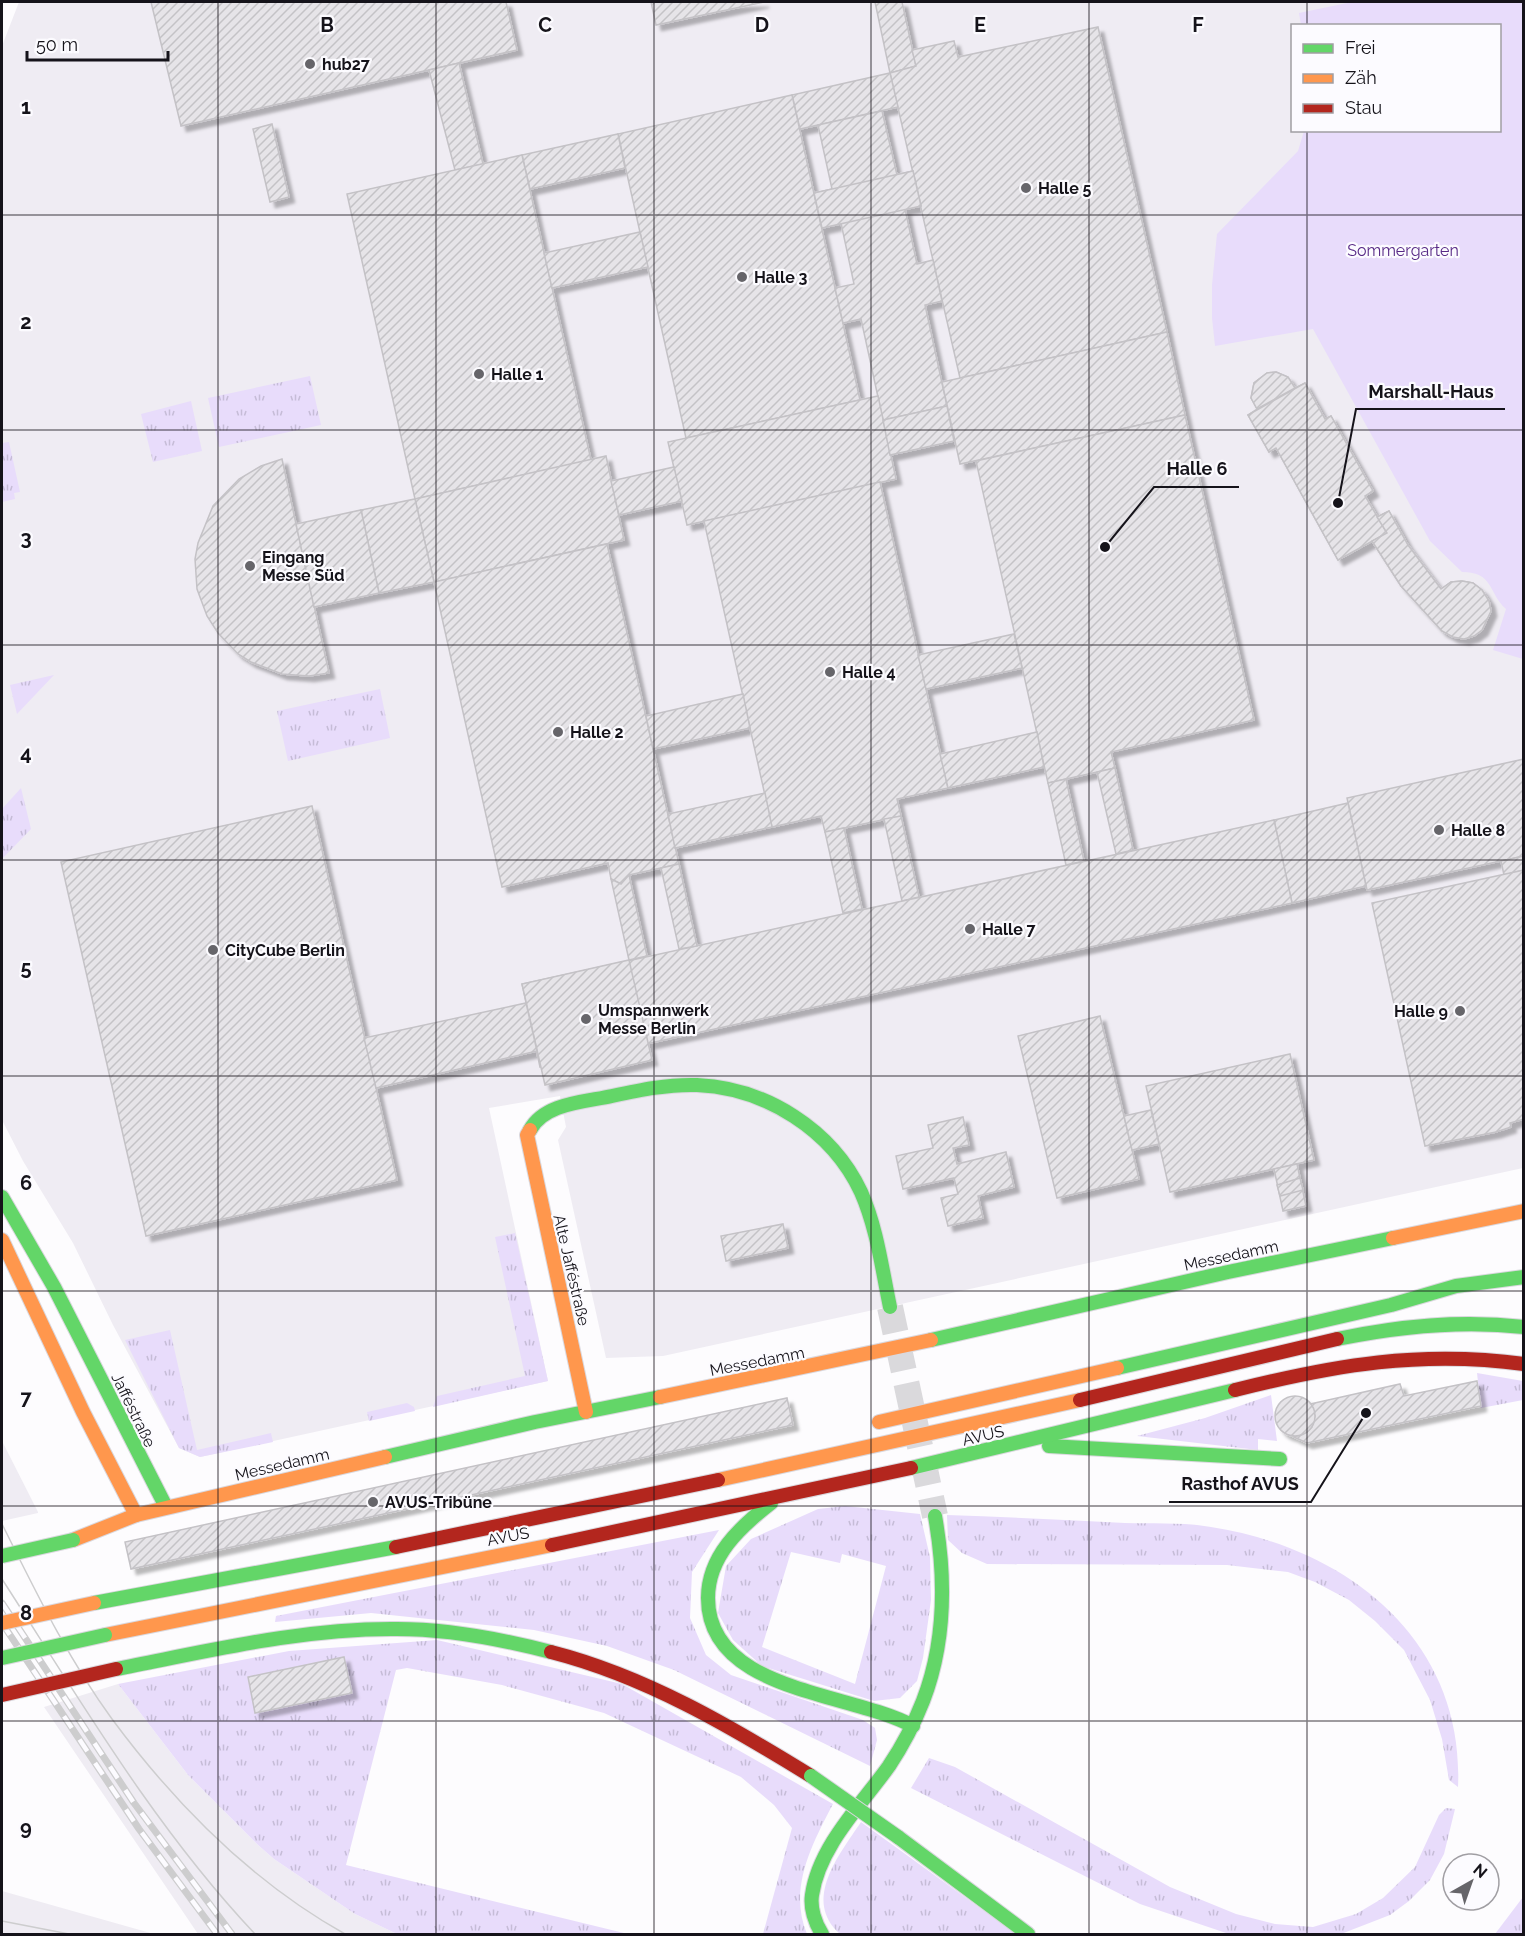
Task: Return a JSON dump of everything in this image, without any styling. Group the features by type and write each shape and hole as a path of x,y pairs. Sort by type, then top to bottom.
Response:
{"main road":[{"name":"Alte Jafféstraße","path":"586,1412 527,1135 535,1120 550,1110 648,1089 709,1086 764,1100 791,1115 816,1133 849,1172 870,1215 890,1306"},
{"name":"Jafféstraße","path":"2,1197 75,1328 166,1507"},
{"name":"Messedamm","path":"2,1556 73,1540 97,1528 166,1507 586,1412 786,1372 1228,1272 1524,1210"},
{"path":"2,1240 51,1340 62,1370 136,1515"},
{"path":"860,1427 1154,1357 1391,1305 1452,1285 1524,1277"},
{"path":"1391,1305 1452,1301"},
{"name":"AVUS","path":"2,1623 94,1603 198,1585 615,1502 976,1423 1333,1340 1405,1327 1475,1323 1524,1327"},
{"path":"51,1340 75,1328"},
{"path":"1021,1444 1229,1391 1334,1368 1417,1357 1461,1356 1524,1364"},
{"path":"1021,1444 1280,1459"},
{"name":"AVUS","path":"2,1658 778,1498 1021,1444"},
{"path":"615,1502 666,1475"},
{"path":"778,1498 742,1524 724,1545 711,1573 706,1596 707,1618 715,1639 736,1659 762,1674 798,1688 885,1712 913,1726"},
{"path":"822,1935 815,1924 812,1895 819,1873 848,1824 886,1773 913,1726 936,1658 944,1610 942,1547 935,1515"},
{"path":"2,1695 226,1647 314,1634 398,1629 499,1638 567,1655 636,1679 743,1733 811,1776 898,1837 1028,1935"}],"shaded area":[{"path":"19,2 1523,2 1523,1168 663,1356 606,1358 558,1140 566,1127 560,1096 489,1108 548,1381 200,1457 179,1448 113,1325 73,1243 23,1161 2,1120 2,46"},
{"path":"2,1441 38,1512 38,1513 2,1521"},
{"path":"118,1684 188,1775 258,1845 274,1859 355,1914 397,1934 198,1934 44,1707"},
{"path":"2,1891 154,1934 2,1934"}],"green space":[{"name":"Sommergarten","path":"1352,2 1523,2 1523,659 1493,650 1506,609 1485,579 1472,573 1462,572 1430,541 1313,329 1215,346 1212,285 1217,234 1298,151 1304,132 1501,132 1501,24 1301,24 1299,13"},
{"path":"310,376 321,425 219,447 208,398"},
{"path":"191,401 202,451 153,462 141,414"},
{"path":"9,442 20,492 14,493 15,499 2,502 2,443"},
{"path":"54,675 17,714 10,685"},
{"path":"380,689 390,738 288,761 277,711"},
{"path":"21,788 31,829 2,859 2,809"},
{"path":"515,1233 548,1381 433,1407 437,1396 525,1376 495,1237"},
{"path":"170,1330 197,1450 271,1433 273,1442 200,1457 179,1448 125,1340"},
{"path":"1477,1373 1523,1381 1523,1400 1481,1408"},
{"path":"1271,1395 1277,1441 1258,1439 1258,1450 1137,1436 1205,1418"},
{"path":"407,1403 414,1407 415,1411 369,1421 367,1412"},
{"path":"845,1506 920,1514 930,1557 931,1600 923,1658 917,1681 900,1698 874,1701 762,1666 733,1640 718,1613 726,1566 751,1539 818,1509","holes":["791,1552 840,1563 842,1554 886,1566 855,1684 762,1647"]},
{"path":"947,1515 1200,1525 1261,1538 1308,1556 1351,1580 1388,1610 1419,1646 1441,1687 1455,1734 1458,1787 1449,1780 1442,1739 1430,1700 1404,1650 1375,1621 1349,1600 1315,1582 1288,1572 1227,1565 987,1564 962,1553 948,1540"},
{"path":"719,1530 692,1572 690,1618 706,1655 731,1675 863,1720 875,1728 877,1740 870,1766 674,1670 607,1646 534,1630 371,1613 275,1622 276,1616"},
{"path":"437,1640 622,1684 833,1804 817,1835 801,1884 802,1917 807,1934 763,1934 792,1828 774,1805 741,1777 604,1713 502,1685 407,1668 396,1670 346,1865 628,1934 397,1934 355,1914 274,1859 258,1845 188,1775 118,1684 289,1651"},
{"path":"929,1758 955,1767 1170,1887 1236,1914 1275,1924 1313,1927 1356,1914 1383,1898 1415,1867 1439,1815 1446,1808 1455,1809 1444,1852 1441,1852 1441,1860 1430,1880 1409,1901 1390,1915 1341,1934 1229,1934 1140,1904 911,1788"},
{"path":"861,1822 1016,1934 840,1934 829,1921 824,1907 824,1892 835,1863"},
{"path":"1523,1897 1523,1934 1495,1934"}],"building":[{"name":"hub27","path":"151,2 506,2 517,50 181,126"},
{"path":"651,2 764,2 656,25"},
{"path":"875,2 902,2 916,66 890,73"},
{"name":"Halle 5","path":"1098,27 1167,332 960,378 890,73 916,66 912,50 954,41 958,57"},
{"path":"459,63 483,164 455,170 429,70"},
{"path":"890,73 898,107 800,129 792,95"},
{"name":"Halle 3","path":"792,95 860,400 686,438 618,134"},
{"path":"882,111 897,175 913,171 921,206 905,209 917,264 933,260 942,301 925,305 947,406 883,420 861,319 843,323 835,288 854,284 841,223 822,228 814,193 832,189 818,125"},
{"path":"272,124 289,197 270,202 253,129"},
{"path":"618,134 625,168 530,189 522,155"},
{"name":"Halle 1","path":"522,155 591,460 415,499 347,194"},
{"path":"913,171 921,206 822,228 814,193"},
{"path":"640,232 648,267 552,288 544,253"},
{"path":"1167,332 1185,415 960,464 942,382"},
{"path":"1276,372 1288,377 1295,388 1305,383 1325,419 1331,416 1373,491 1365,496 1377,517 1389,511 1408,545 1441,589 1451,582 1462,581 1473,583 1482,590 1489,601 1491,611 1482,630 1464,639 1442,631 1401,586 1372,541 1338,560 1276,448 1269,452 1248,415 1257,409 1251,398 1254,383 1267,373"},
{"path":"1276,372 1288,377 1295,388 1257,409 1251,398 1254,383 1267,373"},
{"path":"1305,383 1325,419 1331,416 1373,491 1365,496 1387,533 1338,560 1276,448 1269,452 1248,415"},
{"path":"878,396 896,479 687,525 668,442"},
{"path":"947,406 954,441 890,455 883,420"},
{"path":"1185,415 1254,720 1111,752 1115,768 1048,783 976,461"},
{"path":"606,456 624,540 434,582 415,499"},
{"name":"Eingang Messe Süd","path":"282,459 329,673 309,676 282,674 251,662 238,654 218,633 207,616 197,589 195,559 198,543 213,506 239,479 261,466"},
{"path":"674,467 682,501 619,515 611,481"},
{"name":"Halle 4","path":"880,482 948,788 897,799 901,816 825,832 821,816 772,827 704,521"},
{"path":"415,499 434,582 379,593 361,510"},
{"path":"361,510 379,593 314,607 296,524"},
{"path":"1389,511 1408,545 1441,589 1451,582 1462,581 1473,583 1482,590 1489,601 1491,611 1482,630 1474,636 1464,639 1453,637 1442,631 1401,586 1372,541 1387,533 1377,517"},
{"name":"Halle 2","path":"607,544 679,864 629,875 621,884 611,879 608,863 502,887 434,582"},
{"path":"1014,634 1022,668 926,689 918,655"},
{"path":"743,694 750,728 653,749 646,716"},
{"path":"1037,732 1044,767 948,788 940,754"},
{"name":"Halle 8","path":"1524,759 1524,856 1367,890 1347,798"},
{"path":"1115,768 1133,850 1116,854 1097,772"},
{"path":"1066,779 1084,861 1066,865 1048,783"},
{"path":"765,793 772,827 675,848 668,814"},
{"path":"1348,803 1366,886 1292,903 1274,820"},
{"name":"CityCube Berlin","path":"312,806 397,1180 146,1236 61,862"},
{"path":"901,816 919,897 902,901 884,819"},
{"name":"Halle 7","path":"1274,820 1292,903 540,1067 522,984"},
{"path":"844,828 862,909 843,913 825,832"},
{"path":"1524,856 1524,870 1504,875 1501,861"},
{"path":"679,864 697,946 679,949 661,868"},
{"name":"Halle 9","path":"1524,870 1524,1119 1510,1123 1511,1127 1496,1132 1425,1146 1372,903"},
{"path":"629,875 647,956 629,960 611,879 621,884"},
{"name":"Umspannwerk Messe Berlin","path":"629,960 652,1060 545,1085 522,984"},
{"path":"526,1003 537,1051 376,1088 364,1038"},
{"path":"1100,1016 1139,1179 1057,1198 1018,1036"},
{"path":"1290,1054 1314,1160 1170,1192 1146,1086"},
{"path":"1151,1110 1159,1144 1132,1150 1124,1116"},
{"path":"963,1117 969,1145 953,1148 957,1164 1006,1152 1014,1187 978,1196 983,1218 948,1226 941,1198 958,1194 954,1178 903,1189 896,1156 933,1148 928,1125"},
{"path":"1297,1164 1306,1206 1283,1211 1274,1169"},
{"path":"1300,1178 1303,1190 1280,1196 1277,1185"},
{"path":"783,1224 788,1248 726,1261 721,1236"},
{"path":"1477,1381 1481,1406 1307,1443 1294,1437 1307,1432 1312,1427 1315,1416 1310,1404 1400,1384 1404,1396"},
{"path":"1295,1396 1303,1397 1309,1402 1314,1408 1314,1424 1309,1430 1303,1435 1295,1436 1287,1435 1281,1430 1276,1424 1275,1416 1276,1408 1281,1402 1287,1397"},
{"name":"AVUS-Tribüne","path":"787,1398 793,1425 131,1569 125,1542"},
{"path":"344,1657 352,1693 255,1713 248,1677"}],"tunnel":[{"path":"890,1307 935,1516"}],"tram line":[{"path":"2,1524 53,1624 81,1672 136,1751 189,1811 247,1866 311,1913 345,1934"},
{"path":"2,1579 90,1717 152,1807 184,1851 255,1934"},
{"path":"2,1921 69,1934"}],"railway":[{"path":"2,1603 134,1803 232,1934"},
{"path":"2,1623 139,1829 217,1934"}],"traffic: fast":[{"path":"530,1130 545,1114 566,1105 665,1086 697,1085 723,1088 748,1094 772,1104 794,1116 815,1132 833,1150 861,1192 871,1220 890,1307"},
{"path":"2,1197 54,1287 166,1507"},
{"path":"931,1340 1228,1272 1393,1238"},
{"path":"1117,1368 1391,1305 1456,1286 1524,1277"},
{"path":"1337,1339 1384,1331 1453,1324 1524,1327"},
{"path":"911,1468 1235,1390"},
{"path":"385,1457 535,1422 660,1397"},
{"path":"1049,1446 1280,1459"},
{"path":"771,1503 737,1533 713,1569 708,1598 714,1629 731,1653 756,1671 787,1684 886,1715 913,1726"},
{"path":"822,1934 814,1915 812,1895 823,1860 843,1826 899,1750 916,1718 931,1678 942,1609 941,1563 935,1516"},
{"path":"2,1556 73,1540"},
{"path":"94,1603 396,1547"},
{"path":"116,1669 291,1636 361,1630 417,1629 456,1633 551,1652"},
{"path":"2,1658 105,1635"},
{"path":"811,1776 898,1837"},
{"path":"898,1837 1028,1934"}],"traffic: slow":[{"path":"530,1130 527,1135 586,1412"},
{"path":"1393,1238 1524,1211"},
{"path":"2,1240 83,1412 136,1515"},
{"path":"660,1397 931,1340"},
{"path":"879,1422 1117,1368"},
{"path":"718,1480 1080,1400"},
{"path":"73,1540 136,1515 385,1457"},
{"path":"105,1635 552,1545"},
{"path":"2,1623 94,1603"}],"traffic: jam":[{"path":"1080,1400 1337,1339"},
{"path":"1235,1390 1308,1373 1378,1362 1449,1359 1524,1364"},
{"path":"552,1545 911,1468"},
{"path":"396,1547 718,1480"},
{"path":"551,1652 620,1674 686,1704 811,1776"},
{"path":"2,1695 116,1669"}],"place":[{"name":"hub27","path":"310,64"},
{"name":"Halle 5","path":"1026,188"},
{"name":"Halle 3","path":"742,277"},
{"name":"Halle 1","path":"479,374"},
{"name":"Marshall-Haus","path":"1338,503"},
{"name":"Halle 6","path":"1105,547"},
{"name":"Eingang Messe Süd","path":"250,566"},
{"name":"Halle 4","path":"830,672"},
{"name":"Halle 2","path":"558,732"},
{"name":"Halle 8","path":"1439,830"},
{"name":"Halle 7","path":"970,929"},
{"name":"CityCube Berlin","path":"213,950"},
{"name":"Halle 9","path":"1460,1011"},
{"name":"Umspannwerk Messe Berlin","path":"586,1019"},
{"name":"Rasthof AVUS","path":"1366,1413"},
{"name":"AVUS-Tribüne","path":"373,1502"}]}
